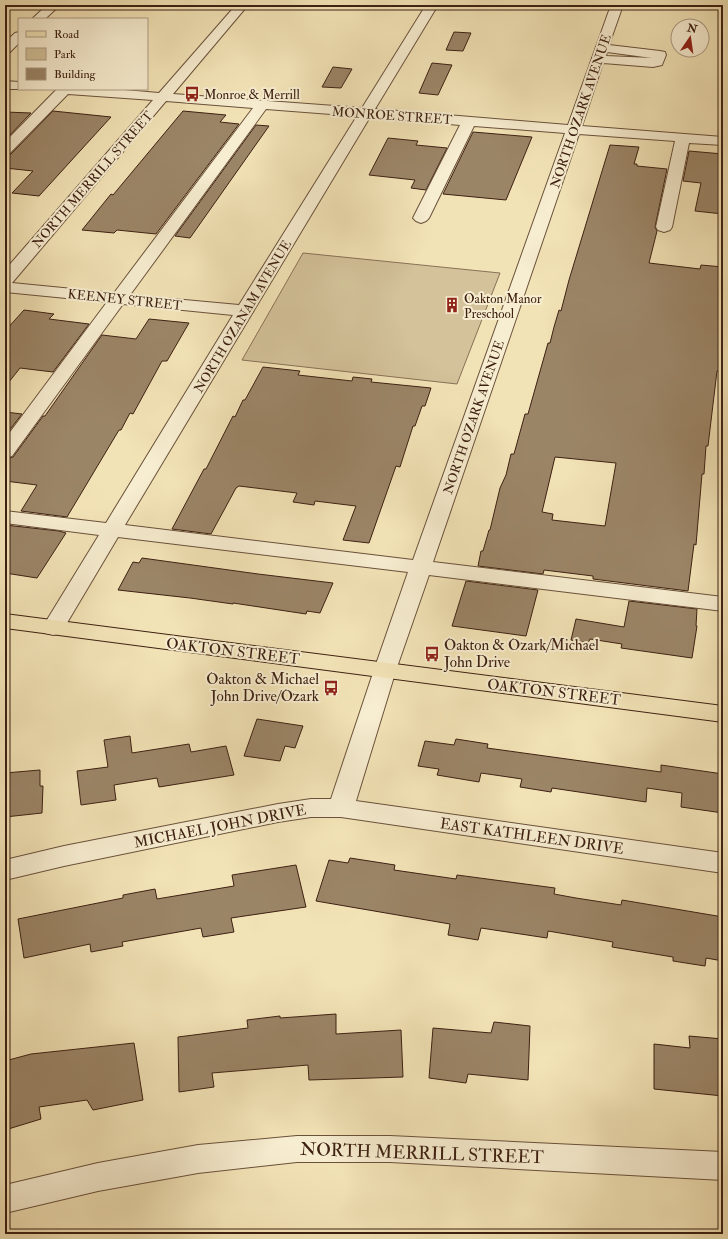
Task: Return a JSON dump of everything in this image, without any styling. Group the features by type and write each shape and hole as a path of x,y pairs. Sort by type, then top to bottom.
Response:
{"main road":[{"name":"OAKTON STREET","path":"5,621 723,714"}],"street":[{"path":"39,18 54,5"},
{"name":"NORTH MERRILL STREET","path":"5,280 242,5"},
{"name":"NORTH OZANAM AVENUE","path":"53,628 244,311 432,5"},
{"name":"NORTH OZARK AVENUE","path":"385,670 617,5"},
{"path":"5,49 18,37"},
{"path":"5,84 18,86"},
{"path":"5,150 64,90"},
{"name":"MONROE STREET","path":"77,90 723,141"},
{"path":"5,452 262,105"},
{"path":"421,218 470,121"},
{"path":"664,227 683,138"},
{"name":"KEENEY STREET","path":"5,287 244,311"},
{"path":"5,517 723,604"},
{"path":"341,808 385,670"},
{"name":"MICHAEL JOHN DRIVE","path":"5,870 64,856 278,813 311,808 341,808"},
{"name":"EAST KATHLEEN DRIVE","path":"341,808 723,863"},
{"name":"NORTH MERRILL STREET","path":"5,1199 98,1176 190,1160 297,1149 390,1149 723,1166"}],"green space":[{"path":"303,253 500,273 457,384 242,360"}],"building":[{"path":"454,32 471,33 463,51 446,50"},
{"path":"432,63 452,65 438,95 419,93"},
{"path":"333,67 352,69 341,88 322,87"},
{"path":"53,111 111,117 39,196 12,193 33,171 5,168 5,157 11,154"},
{"path":"183,111 226,115 220,122 239,124 156,234 117,230 114,233 82,230 111,194 113,195"},
{"path":"5,112 31,113 5,140"},
{"path":"256,125 269,126 190,238 175,236"},
{"path":"473,132 532,137 506,200 443,194"},
{"path":"388,138 418,141 416,145 447,148 426,190 411,188 415,180 369,175"},
{"path":"610,145 639,147 634,164 637,164 637,166 667,169 655,227 657,231 649,263 700,269 701,265 723,267 723,354 720,371 717,371 708,446 706,446 704,474 702,474 696,545 694,544 688,591 593,579 593,576 544,570 543,574 478,566 481,551 483,551 490,530 500,488 506,475 511,454 514,454 525,414 528,414 548,343 550,343 559,310 561,311","holes":["555,457 616,463 605,526 552,520 553,514 542,512"]},
{"path":"689,151 723,154 723,214 695,211 701,183 683,181"},
{"path":"24,310 54,314 49,319 89,324 53,372 20,368 5,387 5,331"},
{"path":"149,319 189,323 167,361 162,361 133,414 130,413 121,430 119,430 67,517 21,511 37,485 5,481 5,459 13,457 43,416 45,416 102,335 136,339"},
{"path":"263,367 300,371 298,375 352,381 353,377 372,379 371,382 431,388 425,406 422,406 415,426 413,426 400,467 396,466 369,543 343,540 356,506 315,501 314,505 293,502 297,493 239,486 236,488 211,534 172,529 204,469 206,469 233,416 235,417 243,400 245,400"},
{"path":"5,412 22,414 5,436"},
{"path":"5,525 66,533 37,578 5,573"},
{"path":"142,558 333,583 320,613 307,611 306,614 233,603 118,590 133,562 139,563"},
{"path":"466,581 538,590 526,636 452,626"},
{"path":"629,601 697,609 697,626 692,658 621,648 622,644 590,639 588,643 571,640 576,619 624,627"},
{"path":"257,719 303,726 295,748 285,746 280,761 244,756"},
{"path":"130,736 132,753 189,744 191,752 226,746 234,775 159,787 157,778 114,785 116,800 81,805 77,771 108,767 104,740"},
{"path":"456,739 488,744 487,748 661,772 661,765 723,774 723,813 681,807 682,793 647,788 646,802 552,788 551,792 520,787 522,779 481,773 479,782 437,775 439,769 418,766 425,741 454,745"},
{"path":"40,770 40,786 43,786 42,813 5,817 5,773"},
{"path":"350,858 395,865 394,870 456,879 457,875 555,888 554,894 576,898 621,905 622,900 723,917 723,961 706,958 705,966 673,961 673,957 612,947 613,942 548,931 547,938 481,928 478,940 448,935 450,924 316,901 329,860 348,863"},
{"path":"296,865 306,907 231,918 234,932 203,937 201,928 122,942 123,946 91,952 90,944 24,958 18,919 123,898 123,895 155,889 157,899 234,886 232,875"},
{"path":"336,1014 336,1034 401,1030 403,1077 309,1080 308,1065 212,1073 214,1087 179,1092 178,1037 248,1028 247,1020 280,1016 280,1018"},
{"path":"494,1022 530,1026 528,1080 468,1074 466,1083 429,1078 433,1028 491,1033"},
{"path":"689,1036 723,1039 723,1096 654,1089 654,1044 690,1048"},
{"path":"134,1043 143,1100 93,1110 87,1100 39,1107 41,1119 5,1130 5,1061 31,1054"}],"place":[{"name":"Monroe & Merrill","path":"192,94"},
{"name":"Oakton Manor Preschool","path":"452,305"},
{"name":"Oakton & Ozark/Michael John Drive","path":"432,654"},
{"name":"Oakton & Michael John Drive/Ozark","path":"331,688"}]}
